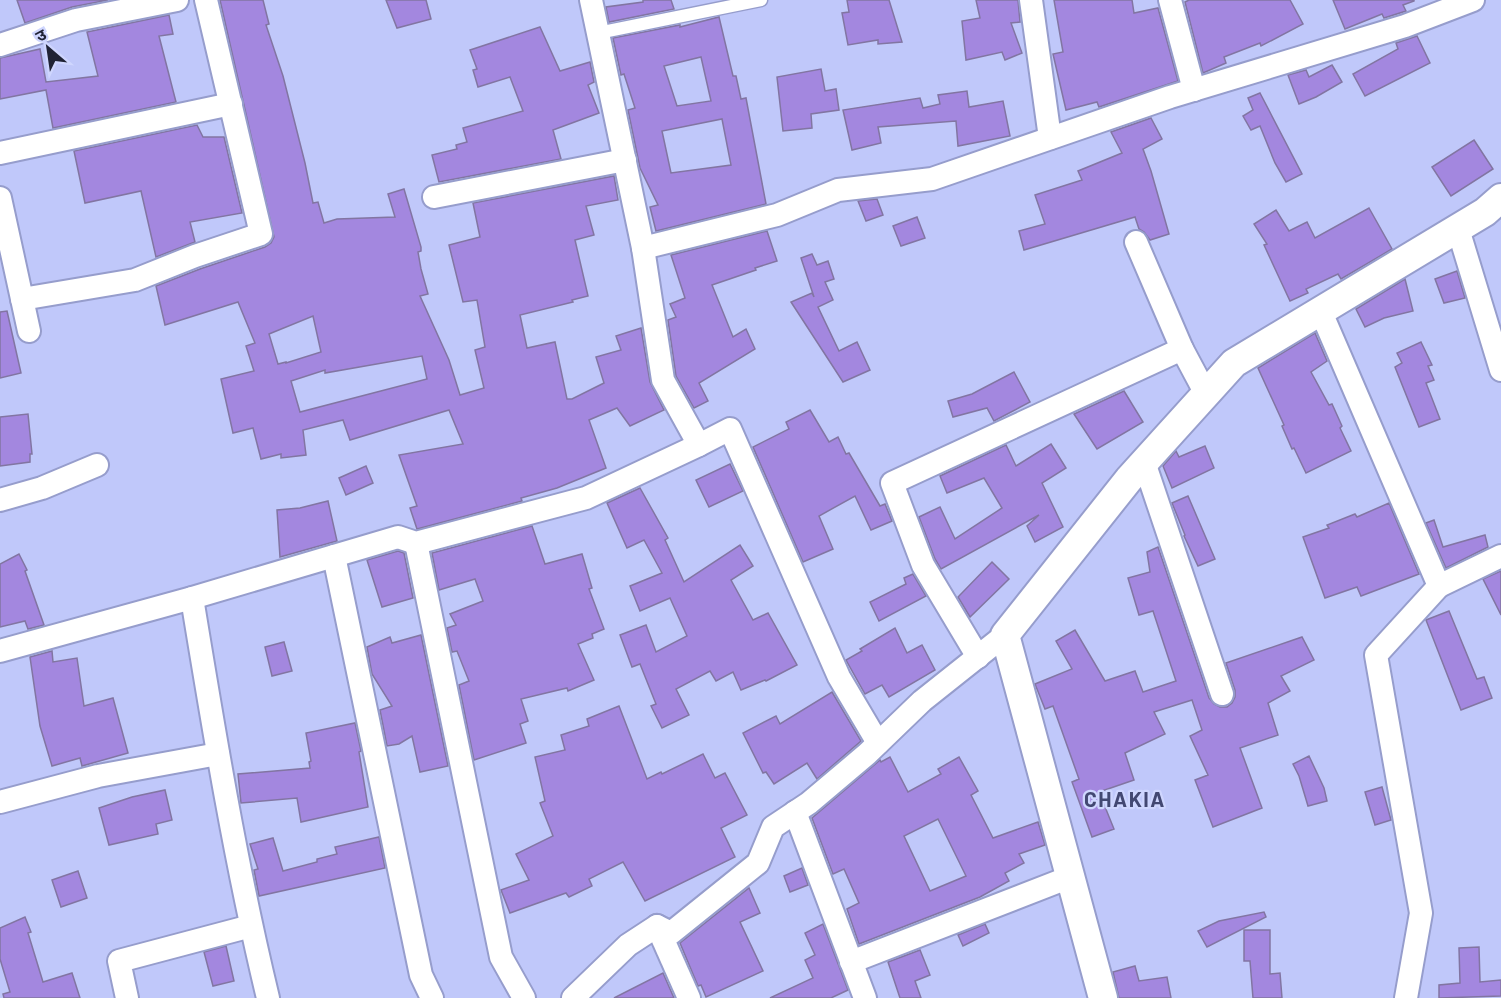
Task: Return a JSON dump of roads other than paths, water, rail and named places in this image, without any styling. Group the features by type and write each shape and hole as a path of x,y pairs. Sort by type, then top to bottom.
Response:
{"street":[{"path":"0,45 76,20 177,0"},
{"path":"22,299 135,280 195,256 261,234 206,0"},
{"path":"591,0 643,248 663,380 699,445"},
{"path":"1031,0 1050,138"},
{"path":"1170,0 1194,90"},
{"path":"643,248 777,215 838,190 932,179 1194,90 1405,26 1473,0"},
{"path":"0,153 231,104"},
{"path":"434,197 625,160"},
{"path":"0,198 29,331"},
{"path":"657,926 671,933 758,863 773,827 809,803 922,701 1005,635 1144,462 1234,363 1458,229 1485,212 1501,198"},
{"path":"1458,229 1501,370"},
{"path":"1136,242 1182,349 1206,394"},
{"path":"1321,312 1439,586"},
{"path":"978,657 923,565 892,483 1182,349"},
{"path":"0,651 192,598 398,537 416,543 586,498 730,429 839,677 878,743"},
{"path":"1144,462 1222,694"},
{"path":"0,500 42,488 98,465"},
{"path":"416,543 501,957 524,998"},
{"path":"334,556 421,975 432,998"},
{"path":"1406,998 1421,913 1376,655 1439,586 1501,556"},
{"path":"192,598 218,754 251,926 268,998"},
{"path":"1005,635 1103,998"},
{"path":"0,802 98,776 218,754"},
{"path":"795,812 865,998"},
{"path":"851,962 1070,877"},
{"path":"126,998 119,961 251,926"},
{"path":"573,998 628,945 657,926"},
{"path":"657,926 689,998"}],"lane":[{"path":"598,33 761,0"}],"district":[{"name":"CHAKIA","path":"1125,798"}]}
